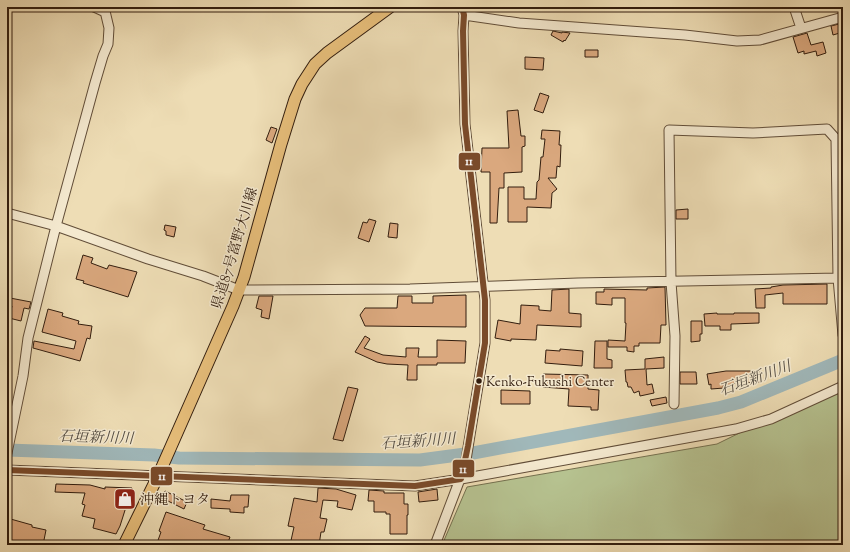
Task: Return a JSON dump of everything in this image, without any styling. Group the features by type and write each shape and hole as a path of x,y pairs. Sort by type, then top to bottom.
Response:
{"main road":[{"name":"県道87号富野大川線","path":"124,545 158,476 233,306 295,98 315,64 327,53 390,7"}],"street":[{"path":"7,453 28,338 56,226 102,56 108,44 109,28 105,9 94,7"},
{"path":"463,11 474,7"},
{"path":"794,7 801,28"},
{"path":"463,11 519,23 737,41 760,40 843,17"},
{"path":"435,545 465,466 485,343 486,300 465,124 463,11"},
{"path":"674,404 675,336 671,282 669,130 753,133 827,129 836,139 838,278 843,335"},
{"path":"7,213 56,226 148,259 203,276 239,290 410,289 838,278"},
{"path":"7,470 415,486 736,429 771,419 843,386"}],"green space":[{"path":"843,382 843,545 442,545 467,487 717,444"}],"building":[{"path":"843,23 843,32 833,35 831,26"},
{"path":"553,31 570,33 563,42 551,35"},
{"path":"807,33 811,45 823,42 826,53 817,56 816,51 804,54 804,51 798,53 793,37"},
{"path":"585,50 598,50 598,57 585,57"},
{"path":"525,57 544,58 543,70 525,69"},
{"path":"540,93 549,96 543,113 534,110"},
{"path":"518,110 521,136 525,136 525,146 522,147 522,172 504,173 504,188 499,188 497,223 490,223 490,172 481,172 482,148 509,148 507,111"},
{"path":"271,127 277,129 272,143 266,140"},
{"path":"542,130 560,131 560,167 557,166 556,178 548,178 557,189 552,193 551,208 527,207 527,222 508,222 508,187 524,187 524,199 536,199 537,182 539,180 541,157 543,157 545,139 541,139"},
{"path":"688,209 688,219 676,219 676,210"},
{"path":"369,219 376,221 369,242 358,238 363,222 367,223"},
{"path":"390,223 398,224 397,238 388,237"},
{"path":"165,225 176,227 174,237 166,235 166,231 164,230"},
{"path":"83,255 93,258 91,263 107,269 109,265 137,272 128,297 83,283 84,281 76,279"},
{"path":"827,284 827,304 783,304 783,293 765,295 765,308 756,308 755,289 771,288 783,285"},
{"path":"665,287 666,325 661,325 660,343 639,343 639,346 634,346 634,352 627,351 627,347 608,347 608,340 625,341 625,298 612,298 612,305 596,304 596,292 604,292 604,289 647,290 647,288"},
{"path":"569,289 569,313 581,314 581,327 537,325 536,340 511,339 511,341 495,338 498,320 520,324 521,305 539,306 539,310 551,311 552,290"},
{"path":"466,295 466,327 365,326 360,315 365,308 397,308 398,296 412,296 412,303 433,303 433,296"},
{"path":"259,296 273,296 269,319 261,317 262,310 256,308"},
{"path":"10,298 31,302 29,309 24,308 21,321 9,318 12,306 9,305"},
{"path":"48,309 63,313 62,316 79,321 78,324 92,326 90,339 87,338 80,361 33,348 34,341 74,349 76,341 42,332"},
{"path":"759,313 759,323 731,324 731,330 720,330 720,326 705,326 704,314"},
{"path":"691,321 702,321 702,334 700,334 700,341 691,342"},
{"path":"365,336 370,339 364,348 383,355 406,357 406,348 419,348 418,357 437,357 437,340 466,341 465,363 417,365 417,380 407,380 408,365 377,362 355,352"},
{"path":"595,341 607,341 607,359 612,360 612,368 594,368"},
{"path":"560,349 583,351 582,366 545,363 546,350 560,351"},
{"path":"664,357 664,368 646,369 647,385 652,384 654,393 640,396 639,391 634,393 631,387 628,387 625,370 645,369 645,359"},
{"path":"726,371 760,371 760,382 734,383 734,385 723,386 724,388 711,389 711,384 709,385 707,374"},
{"path":"680,372 696,372 697,384 680,384"},
{"path":"543,374 588,375 588,389 599,390 598,410 591,410 591,407 568,406 569,389 543,387"},
{"path":"348,387 358,389 343,441 333,439"},
{"path":"501,390 530,391 530,404 501,404"},
{"path":"666,397 667,403 652,406 650,400"},
{"path":"56,484 90,485 105,489 105,487 132,488 116,534 93,528 95,519 82,516 85,505 82,504 85,493 55,492"},
{"path":"318,488 336,489 356,495 352,510 337,507 338,501 323,500 320,518 327,519 324,532 321,532 319,545 290,545 294,527 288,526 294,498 317,502"},
{"path":"437,489 438,500 419,502 418,492"},
{"path":"369,490 384,491 384,493 404,493 404,504 408,504 407,534 390,534 390,514 386,514 386,512 374,512 374,501 368,501"},
{"path":"165,491 187,502 184,509 162,498"},
{"path":"231,495 249,495 248,507 244,507 244,513 230,512 230,509 211,508 211,499 230,501"},
{"path":"166,512 205,525 203,529 230,537 227,545 163,545 157,543 161,532 159,531"},
{"path":"7,518 32,525 32,527 46,530 43,545 11,545 12,544 7,543"}],"waterway":[{"name":"石垣新川川","path":"7,450 154,455 179,458 420,460 473,453 718,408 741,402 843,360"}],"transit line":[{"name":"11","path":"7,470 415,486 461,479 485,343 485,300 465,124 464,15 462,7"}],"place":[{"name":"Kenko-Fukushi Center","path":"479,381"},
{"name":"沖縄トヨタ","path":"125,499"}]}
